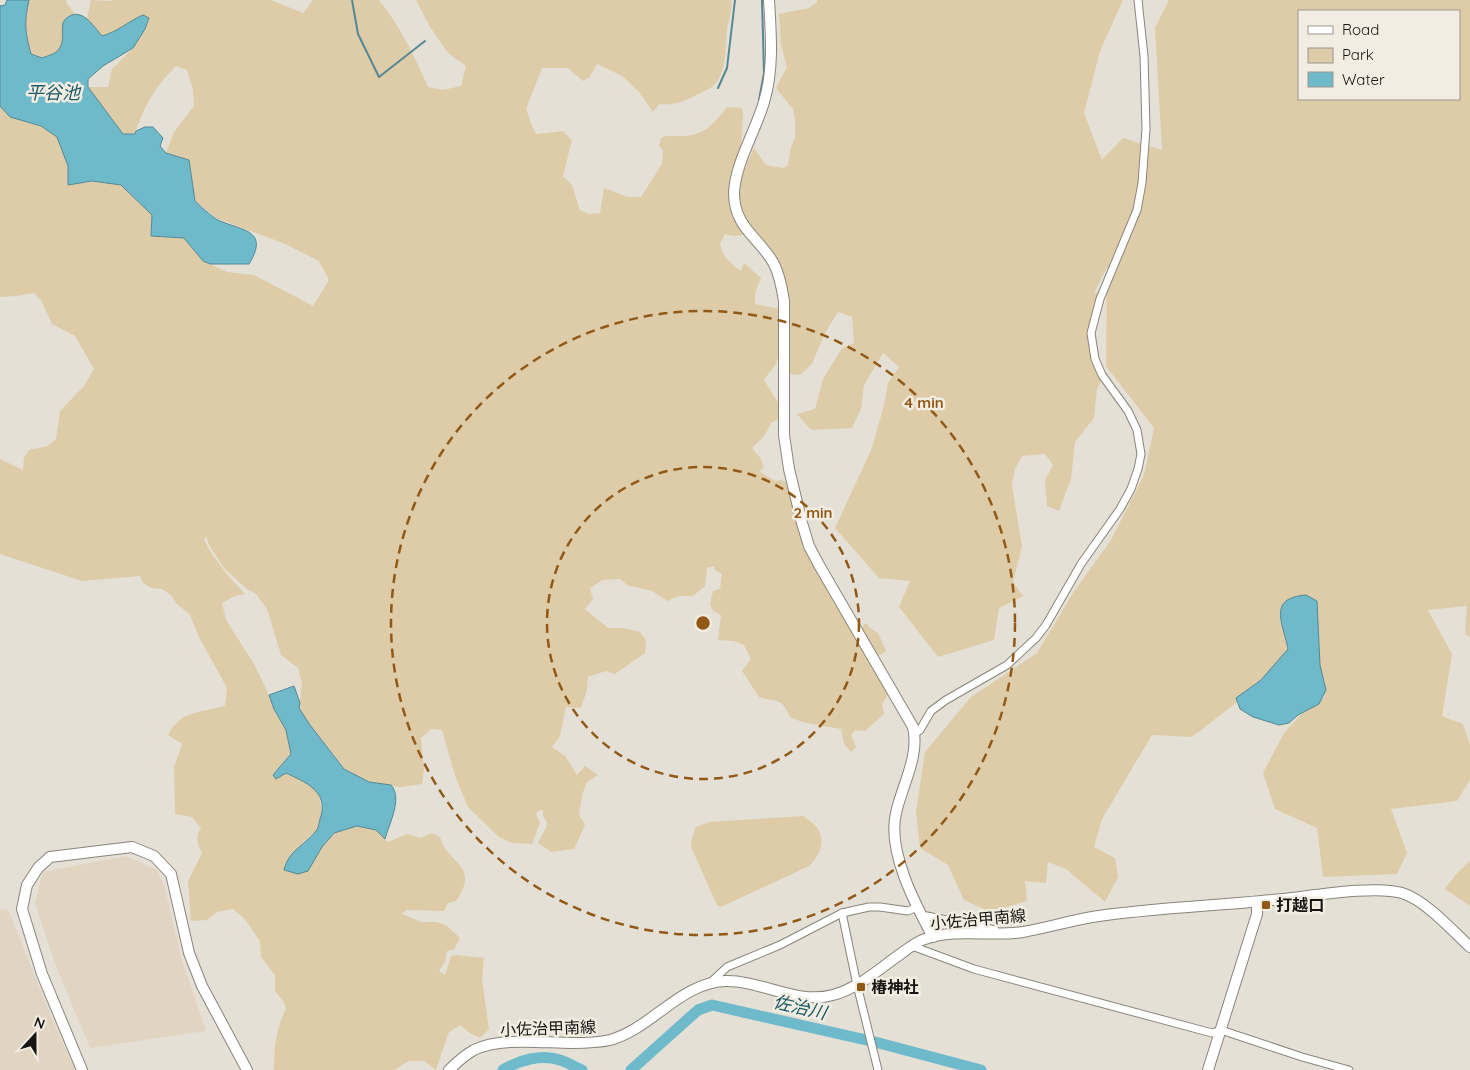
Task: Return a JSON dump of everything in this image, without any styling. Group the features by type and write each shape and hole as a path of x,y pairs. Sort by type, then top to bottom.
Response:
{"street":[{"path":"769,0 771,31 769,83 764,103 737,178 734,194 736,207 740,219 748,232 774,264 782,287 784,301 784,435 789,469 809,546 894,692 914,734 914,752 895,814 894,831 902,870 919,912 933,937"},
{"path":"914,734 920,730 931,711 946,700 1007,665 1036,638 1081,564 1120,509 1131,489 1138,469 1141,454 1138,430 1128,411 1102,375 1096,360 1091,333 1100,299 1136,210 1142,183 1146,114 1143,40 1138,0"},
{"path":"82,1070 42,974 22,909 27,885 38,868 50,857 132,847 154,856 171,874 188,953 202,986 248,1070"},
{"name":"小佐治甲南線","path":"448,1070 460,1060 485,1046 506,1043 598,1042 614,1039 630,1032 691,992 710,983 726,981 746,983 793,995 809,997 831,996 857,985 923,939 944,934 1024,932 1090,917 1140,911 1374,890 1400,892 1417,899 1470,947"},
{"path":"1208,1070 1257,914 1257,902"},
{"path":"710,983 727,967 780,944 842,913 869,907 919,912 927,916 999,931 1000,934"},
{"path":"842,913 878,1070"},
{"path":"912,946 974,969 1212,1033 1221,1030 1302,1058 1349,1070"}],"shaded area":[{"path":"126,856 157,870 165,888 181,957 206,1031 90,1048 54,961 35,903 43,872"},
{"path":"8,909 50,1014 75,1070 0,1070 0,910"}],"green space":[{"path":"29,0 67,0 66,2 75,14 65,20 60,48 42,58 31,54 29,47 26,33 26,14"},
{"path":"91,0 271,0 303,13 313,0 379,0 394,20 428,87 443,90 461,86 466,66 448,53 430,27 416,0 731,0 723,68 718,81 709,89 678,103 659,104 653,112 639,92 622,76 597,64 590,77 583,81 568,68 542,68 526,109 536,134 563,131 572,140 563,176 572,185 580,210 589,214 600,213 604,188 628,197 641,197 662,164 663,150 659,146 661,138 699,133 714,123 727,107 742,108 741,148 732,176 743,235 733,236 725,234 720,244 725,256 741,271 744,263 761,278 755,293 755,304 780,309 778,358 776,364 764,380 779,404 780,418 771,423 765,435 752,448 761,459 764,468 759,471 775,481 781,480 788,483 794,510 889,693 882,704 884,714 865,731 855,730 851,735 856,747 851,752 844,744 841,729 802,722 790,717 784,706 778,701 759,697 742,671 751,659 744,645 734,641 718,640 721,615 713,611 710,604 713,591 720,589 722,574 715,570 714,566 707,568 705,586 693,596 679,596 667,601 652,591 627,585 620,579 603,580 590,588 593,599 585,609 608,628 623,628 640,632 646,640 645,653 615,674 606,671 588,677 587,690 581,708 566,707 560,736 552,747 566,757 577,775 585,766 598,775 587,782 583,792 579,814 585,825 574,849 551,852 538,843 547,822 543,816 543,810 538,811 536,814 540,823 532,844 512,843 499,837 468,807 455,776 442,730 431,729 421,738 424,770 422,784 400,787 369,782 345,769 299,708 302,683 298,668 281,655 267,609 255,593 248,590 224,568 209,545 206,536 204,540 213,555 245,594 235,596 222,603 226,620 254,664 274,709 286,730 291,755 273,775 286,773 306,782 318,792 322,810 317,830 298,847 308,871 322,847 334,833 357,826 376,830 388,842 407,834 421,838 432,833 440,837 444,846 464,872 463,889 456,901 448,903 444,911 406,910 402,914 421,922 436,922 446,925 460,938 454,950 447,951 445,962 439,971 445,975 451,956 484,958 482,979 489,1029 480,1038 460,1025 449,1032 436,1070 424,1061 409,1061 394,1070 274,1070 276,1039 286,1009 284,1002 275,991 275,975 261,957 260,941 244,918 233,909 217,912 207,920 191,921 188,881 202,853 197,840 201,828 192,817 175,814 174,767 182,744 168,735 178,721 185,717 200,711 225,706 227,688 199,637 190,615 176,603 172,596 162,589 151,588 143,583 140,576 82,581 0,554 0,459 23,470 24,458 29,450 48,446 56,439 60,411 84,386 94,369 75,336 52,324 41,300 34,293 0,297 0,106 10,117 41,126 57,137 68,166 68,185 92,181 121,185 152,215 152,236 184,238 203,261 227,272 254,275 313,306 329,280 319,261 283,243 216,218 195,201 189,160 166,153 174,132 194,106 193,90 187,70 176,66 151,97 135,134 123,134 88,87 108,87 112,69 133,48 130,21 116,32 101,36 87,18"},
{"path":"817,0 1123,0 1100,51 1084,113 1102,160 1123,138 1162,150 1155,28 1169,0 1470,0 1470,637 1465,634 1467,606 1428,610 1452,654 1442,716 1463,724 1470,745 1470,780 1457,801 1391,809 1407,853 1397,874 1323,877 1317,828 1275,809 1263,773 1284,733 1306,709 1325,697 1295,597 1281,612 1294,648 1267,679 1192,737 1152,735 1102,819 1094,847 1115,858 1118,877 1105,902 1066,869 1048,862 1046,883 1025,881 1027,901 990,912 964,900 948,865 920,848 916,812 925,752 971,697 1037,653 1073,593 1111,540 1144,475 1154,428 1106,366 1107,267 1094,293 1100,293 1089,331 1102,380 1097,389 1094,418 1075,442 1071,479 1059,511 1047,506 1045,480 1053,465 1045,454 1022,456 1015,469 1012,485 1022,546 1013,582 1023,596 999,608 994,640 938,657 899,607 910,581 879,578 835,528 872,448 888,383 899,367 883,353 864,385 861,409 852,428 811,430 797,414 815,409 823,379 842,348 854,343 852,317 838,312 825,333 812,364 800,375 787,374 787,293 740,210 738,184 754,148 766,165 784,168 788,165 791,147 795,138 795,120 793,109 776,88 787,67 781,44 779,14 809,8"},
{"path":"864,624 867,624 878,633 886,651 879,656 862,630"},
{"path":"803,816 816,826 822,842 819,852 809,866 721,907 717,905 691,847 696,827 709,822"},
{"path":"1470,861 1470,906 1445,889 1457,873"}],"water":[{"name":"平谷池","path":"7,0 29,0 26,14 26,33 29,47 31,54 42,58 58,51 62,43 63,23 72,15 81,15 102,36 143,15 149,18 145,29 133,48 103,66 88,79 88,87 123,134 135,134 136,131 145,127 153,127 163,138 160,146 166,153 189,160 195,201 216,219 242,229 254,237 256,243 255,252 249,264 210,264 203,261 184,238 151,236 152,215 121,185 92,181 68,185 68,166 57,137 41,126 10,117 0,106 0,6 5,5"},
{"path":"1306,595 1317,601 1320,665 1326,690 1319,704 1298,715 1289,723 1279,725 1253,717 1240,709 1236,698 1261,680 1288,649 1281,621 1280,613 1282,607 1286,601 1294,597"},
{"path":"294,686 300,703 299,708 344,769 369,782 391,785 396,797 394,811 385,839 376,830 357,826 334,833 322,847 308,871 298,874 284,870 286,863 293,853 317,830 322,807 318,794 307,784 286,773 276,779 273,775 291,754 286,730 274,709 269,695"}],"waterway":[{"path":"352,0 358,34 379,77 425,41"},
{"path":"718,88 727,68 735,0"},
{"path":"759,100 764,73 762,0"},
{"name":"佐治川","path":"631,1070 698,1010 712,1005 875,1042 981,1070"},
{"name":"佐治川","path":"503,1070 516,1063 538,1058 553,1058 582,1070"}],"place":[{"name":"打越口","path":"1266,905"},
{"name":"椿神社","path":"861,987"}]}
